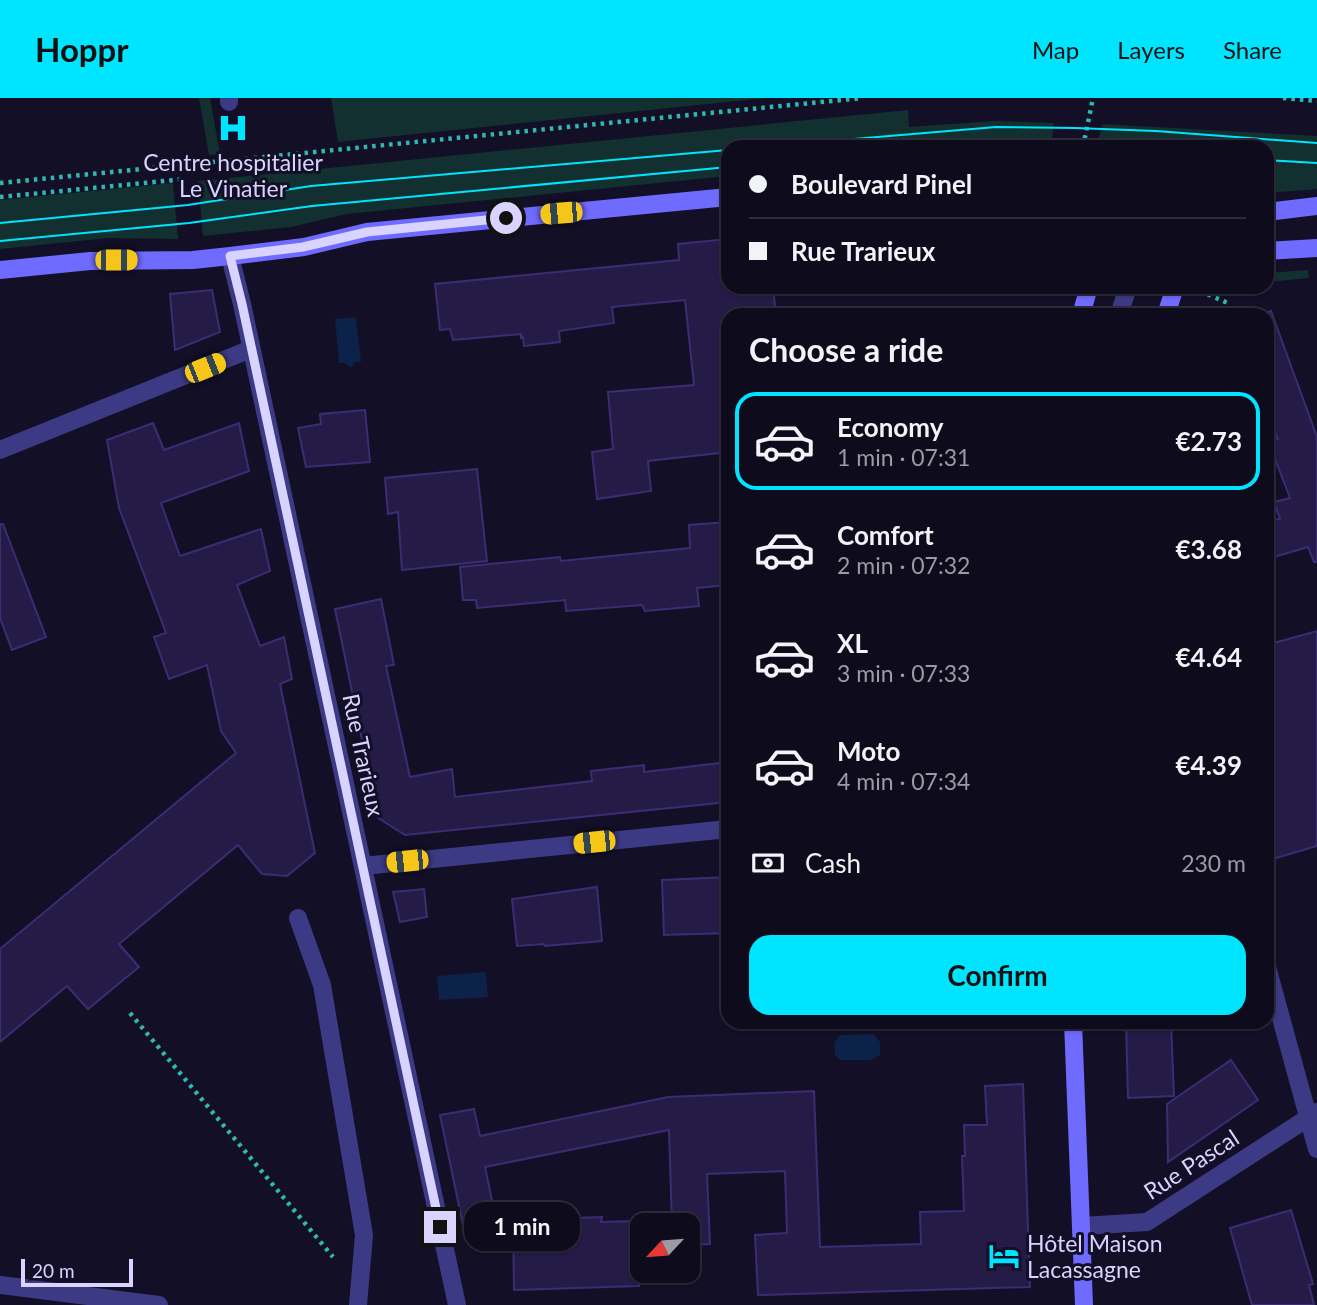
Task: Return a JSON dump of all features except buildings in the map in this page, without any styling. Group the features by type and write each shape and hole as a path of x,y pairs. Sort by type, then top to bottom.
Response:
{"main road":[{"path":"0,270 90,261 193,260 303,247 367,232 721,198"},
{"path":"1274,211 1317,206"},
{"path":"1274,251 1317,248"},
{"path":"1073,1029 1084,1305"}],"street":[{"name":"Rue Trarieux","path":"230,256 457,1305"},
{"path":"0,450 251,349"},
{"path":"363,866 721,830"},
{"path":"298,918 322,985 365,1235 358,1305"},
{"path":"1274,990 1312,1115 1317,1149"},
{"name":"Rue Pascal","path":"1082,1226 1147,1222 1312,1115"},
{"path":"0,1285 159,1305"}],"path":[{"path":"0,183 862,98"},
{"path":"1084,140 1093,98"},
{"path":"1283,98 1317,101"},
{"path":"0,197 185,179"},
{"path":"1206,294 1230,304"},
{"path":"130,1013 308,1226"}],"green space":[{"path":"199,98 210,98 220,154 209,155"},
{"path":"331,98 766,98 338,142"},
{"path":"908,110 909,127 995,121 1054,123 1052,140 721,140 721,177 347,214 291,227 203,236 198,181"},
{"path":"1102,124 1317,136 1317,189 1274,192 1274,140 1099,140"},
{"path":"173,183 178,239 108,238 0,249 0,200"},
{"path":"1308,270 1309,278 1274,281 1274,272"}],"water":[{"path":"356,317 361,362 355,362 351,368 345,363 339,363 335,319"},
{"path":"486,972 488,997 439,1000 437,976"},
{"path":"873,1034 880,1042 880,1055 871,1060 840,1060 835,1055 834,1043 840,1035"}],"tram line":[{"path":"843,140 996,127 1156,131 1317,143"},
{"path":"0,223 188,205 311,186 721,151"},
{"path":"1274,160 1317,163"},
{"path":"0,241 189,223 312,206 721,168"}],"place":[{"name":"Centre hospitalier Le Vinatier","path":"233,128"},
{"name":"Hôtel Maison Lacassagne","path":"1004,1256"}],"route":[{"path":"440,1227 230,256 303,247 367,232 506,218"}]}
